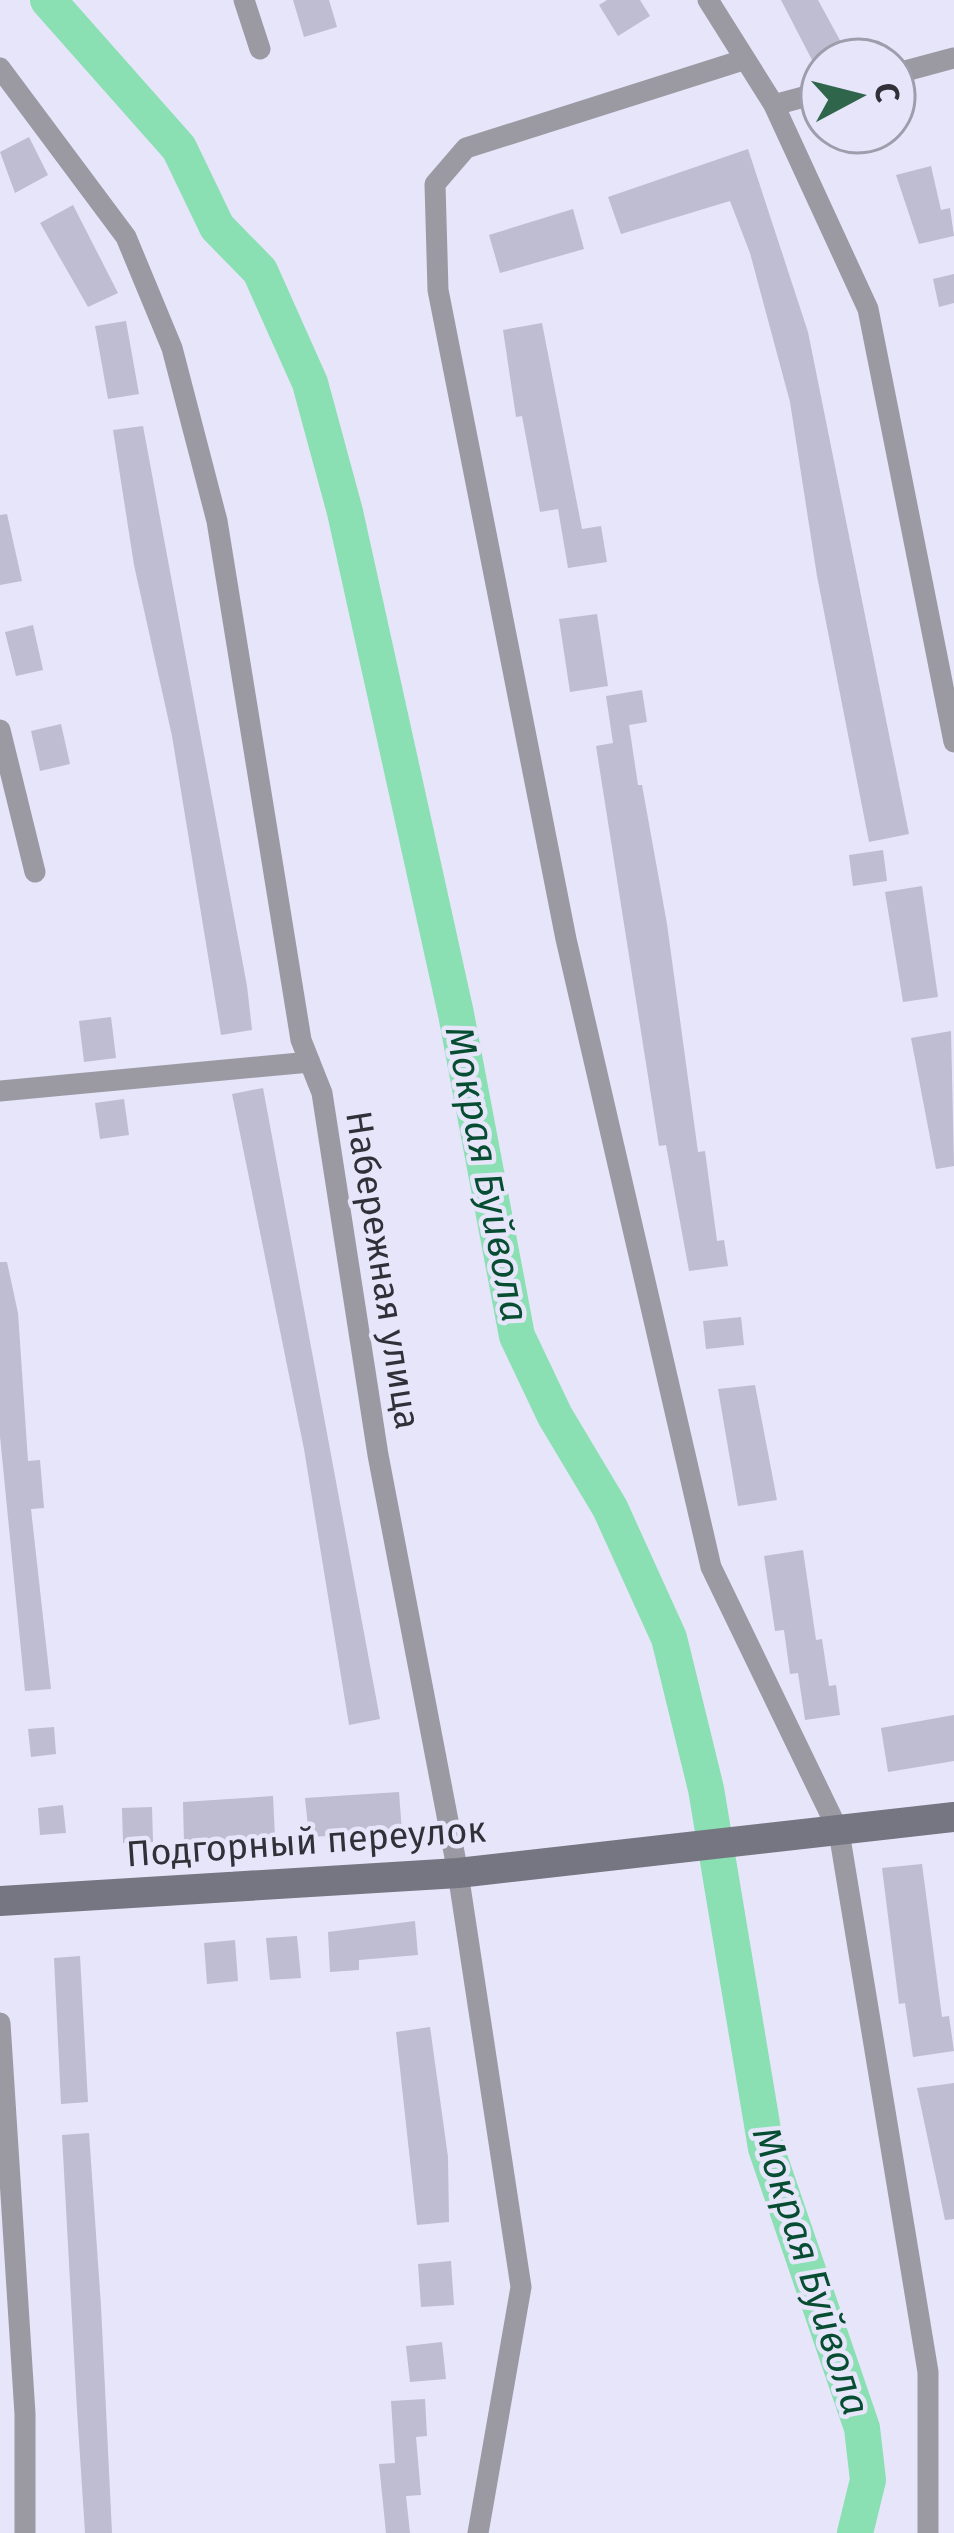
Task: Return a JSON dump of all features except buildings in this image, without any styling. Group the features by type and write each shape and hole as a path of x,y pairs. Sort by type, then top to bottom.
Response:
{"main road":[{"path":"839,1832 954,1816"},
{"name":"Подгорный переулок","path":"0,1901 458,1873 839,1832"}],"street":[{"path":"244,0 260,49"},
{"path":"708,0 774,104 868,308 954,742"},
{"path":"918,68 954,58"},
{"path":"743,59 466,148 435,184 438,290 566,939 711,1567 839,1832 928,2372 928,2533"},
{"name":"Набережная улица","path":"0,68 126,237 172,349 218,521 302,1040 322,1093 379,1455 458,1873 521,2287 478,2533"},
{"path":"774,104 798,98"},
{"path":"0,730 34,872"},
{"path":"0,1090 310,1062"},
{"path":"0,2024 25,2414 25,2533"}],"waterway":[{"name":"Мокрая Буйвола","path":"48,0 179,148 217,227 260,271 310,383 345,512 456,1014 517,1336 555,1416 610,1508 669,1638 706,1789 766,2148 862,2428 868,2480 855,2533"}]}
